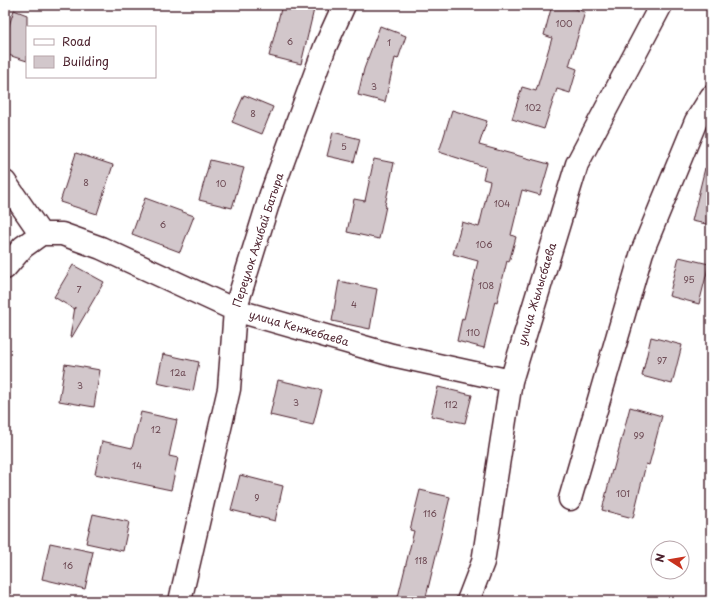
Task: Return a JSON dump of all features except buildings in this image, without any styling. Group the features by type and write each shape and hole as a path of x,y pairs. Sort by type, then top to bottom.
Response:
{"street":[{"name":"Переулок Ажибай Батыра","path":"180,601 229,389 235,310 271,194 325,47 344,5"},
{"name":"улица Жылысбаева","path":"468,601 483,562 512,381 576,164 660,5"},
{"path":"570,499 642,252 696,121 711,97"},
{"path":"5,182 41,234 23,247 5,268"},
{"name":"улица Кенжебаева","path":"41,234 62,234 101,248 235,310 392,355 512,381"}]}
